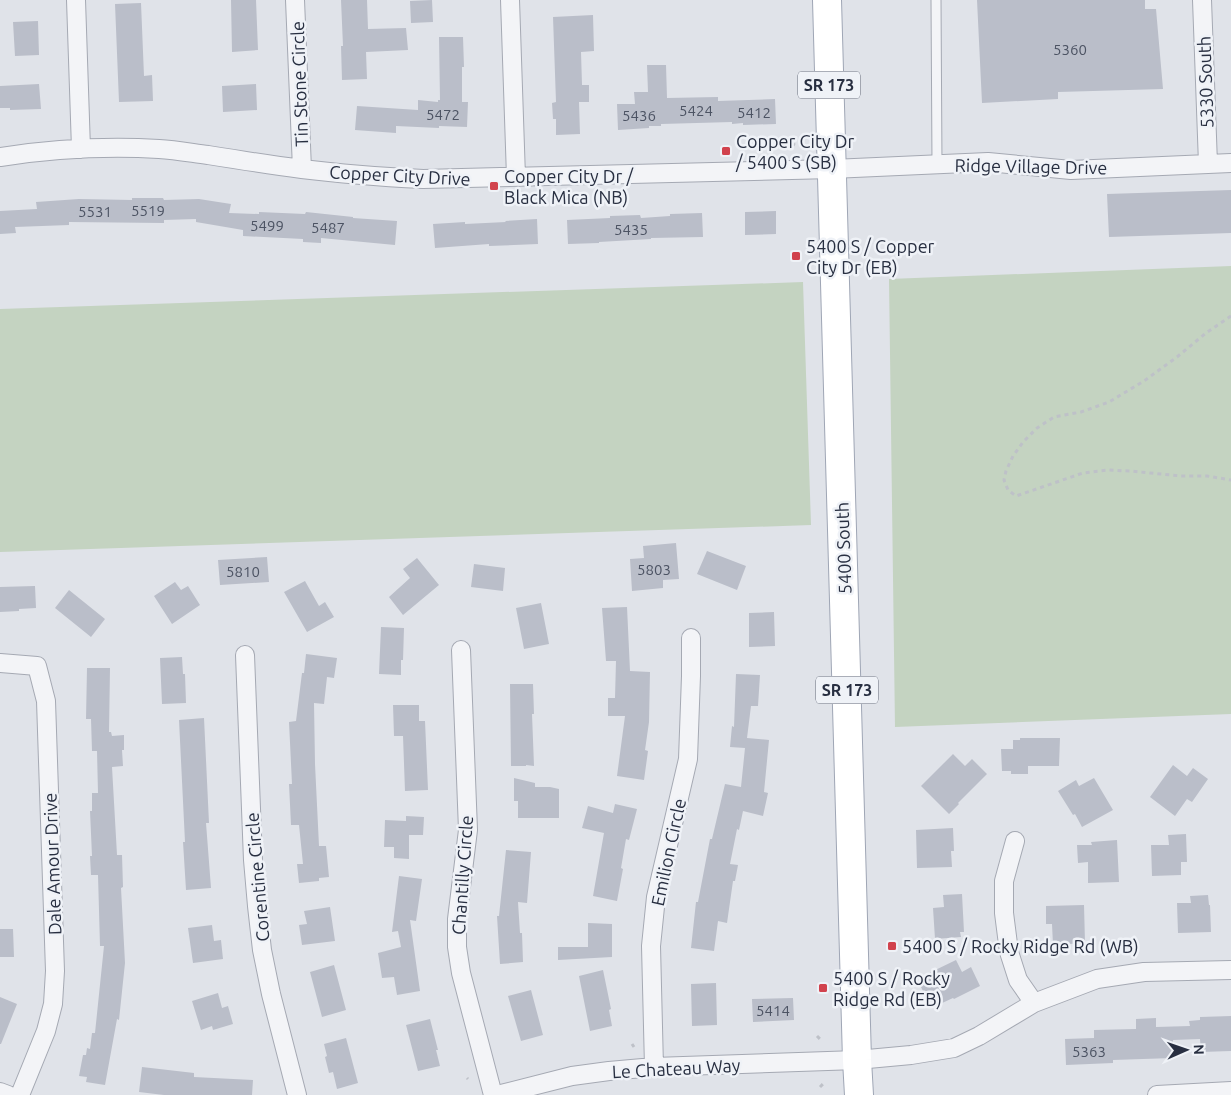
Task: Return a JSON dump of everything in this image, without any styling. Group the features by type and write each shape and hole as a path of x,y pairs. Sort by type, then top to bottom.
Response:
{"main road":[{"name":"5400 South","path":"827,0 859,1095"}],"street":[{"path":"76,0 81,149"},
{"name":"Tin Stone Circle","path":"295,0 302,169"},
{"path":"510,0 516,177"},
{"name":"5330 South","path":"1202,0 1208,164"},
{"name":"Copper City Drive","path":"0,157 81,149 137,148 171,150 302,169 423,180 832,169"},
{"name":"Ridge Village Drive","path":"832,169 988,162 1071,170 1231,163"},
{"name":"Emilion Circle","path":"654,1067 651,946 656,898 688,759 691,638"},
{"name":"Chantilly Circle","path":"461,650 468,830 457,919 457,947 461,973 493,1095"},
{"name":"Corentine Circle","path":"245,655 253,860 262,950 297,1095"},
{"name":"Dale Amour Drive","path":"0,663 37,666 46,701 55,971 53,1004 46,1031 20,1095"},
{"path":"1015,841 1004,880 1006,932 1009,952 1018,980 1034,1003"},
{"name":"Le Chateau Way","path":"497,1095 572,1076 609,1071 654,1067 857,1060 911,1055 954,1048 979,1036 1034,1003 1097,980 1144,972 1231,970"},
{"path":"1166,1095 1231,1091"},
{"path":"0,1092 8,1095"}],"lane":[{"path":"936,0 937,164"}],"path":[{"path":"1231,316 1144,381 1109,402 1081,412 1054,417 1037,428 1023,442 1013,456 1004,480 1008,490 1016,496 1083,473 1107,470 1181,476 1207,476 1231,480"},
{"path":"817,1036 821,1040"},
{"path":"820,1088 823,1084"}],"green space":[{"path":"1231,266 1231,714 895,727 889,279"},
{"path":"803,282 811,525 0,552 0,309"}],"building":[{"path":"231,0 256,0 258,50 232,52"},
{"path":"341,0 367,0 368,29 406,28 408,50 366,52 367,79 342,80"},
{"path":"432,0 433,22 411,23 410,1"},
{"path":"977,0 1145,0 1145,9 1156,9 1163,89 1058,92 1058,99 982,103"},
{"path":"141,3 144,76 152,75 153,101 119,102 115,4"},
{"path":"593,15 594,51 581,52 582,85 589,85 589,102 579,102 580,134 556,135 556,119 553,119 552,103 556,102 553,17"},
{"path":"38,21 39,55 15,56 13,22"},
{"path":"439,37 463,37 462,102 468,102 467,127 396,126 396,133 355,130 357,106 418,110 418,100 438,102 440,100"},
{"path":"647,65 666,65 667,98 718,97 718,101 775,99 776,124 743,125 743,123 732,124 732,122 661,124 661,126 649,126 649,128 618,130 617,104 635,104 634,92 648,92"},
{"path":"39,84 41,109 10,110 10,108 0,108 0,86"},
{"path":"256,84 257,110 223,112 222,86"},
{"path":"1231,190 1231,233 1109,237 1107,194"},
{"path":"132,198 163,198 164,200 199,199 231,204 229,213 305,214 306,212 397,221 395,245 321,238 321,243 303,242 303,239 243,236 243,230 196,222 196,219 164,220 164,223 69,222 69,225 15,227 16,233 0,234 0,211 37,209 36,202 79,199 132,200"},
{"path":"776,211 776,234 745,235 745,212"},
{"path":"702,213 703,237 651,238 568,244 567,220 640,215 641,218 670,216 670,214"},
{"path":"537,219 538,244 489,246 489,244 435,248 433,224 465,222 465,224"},
{"path":"676,543 679,579 663,580 663,588 632,591 630,559 644,558 643,546"},
{"path":"707,551 746,566 737,590 697,574"},
{"path":"267,557 269,582 220,585 218,560"},
{"path":"417,558 439,585 403,615 389,597 410,578 403,569"},
{"path":"474,564 505,568 503,591 471,587"},
{"path":"305,581 319,606 325,602 334,617 307,632 284,592"},
{"path":"175,582 181,590 188,586 200,605 172,624 154,596"},
{"path":"35,586 36,608 0,612 0,587"},
{"path":"69,590 105,619 91,637 55,608"},
{"path":"541,603 549,644 524,649 516,608"},
{"path":"627,607 630,671 650,672 649,722 645,750 648,751 644,780 617,776 625,716 608,716 608,698 615,698 616,661 606,661 602,608"},
{"path":"774,612 775,646 749,647 749,613"},
{"path":"381,627 404,628 401,675 379,674"},
{"path":"306,654 337,658 334,678 327,677 324,704 314,703 319,846 326,846 329,877 319,878 319,881 299,883 297,864 303,864 299,825 291,825 289,784 292,784 289,722 296,721"},
{"path":"182,657 183,674 185,674 186,703 162,704 160,658"},
{"path":"87,668 110,668 109,732 111,732 112,736 124,735 124,750 122,750 123,766 112,767 117,855 122,855 123,887 121,888 125,963 119,1020 117,1019 105,1085 86,1082 87,1077 79,1076 83,1055 86,1055 87,1048 90,1049 92,1033 95,1033 104,946 100,946 98,875 91,875 90,811 92,811 92,793 98,793 97,751 92,751 91,719 86,719"},
{"path":"736,674 760,675 758,706 751,706 747,738 769,740 764,792 768,793 763,816 743,811 739,830 737,829 730,864 738,865 735,881 733,881 727,923 718,921 714,951 691,948 696,902 698,902 710,839 712,839 725,784 741,787 745,748 730,747 732,726 734,727"},
{"path":"510,684 533,684 534,766 511,766"},
{"path":"393,705 419,705 419,721 425,721 428,790 405,791 403,736 394,736"},
{"path":"204,718 209,823 206,823 211,888 186,890 179,720"},
{"path":"1020,738 1060,738 1059,766 1028,766 1028,774 1011,774 1011,771 1002,771 1001,749 1013,749 1013,740 1020,740"},
{"path":"953,754 965,766 972,759 987,774 949,814 921,786"},
{"path":"1173,765 1187,776 1193,768 1208,779 1192,802 1187,799 1175,816 1150,797"},
{"path":"514,778 535,783 535,787 559,789 559,818 518,818 518,801 514,801"},
{"path":"1094,778 1113,810 1082,827 1058,791 1076,780 1079,786"},
{"path":"615,804 637,809 629,840 626,839 617,901 593,896 604,833 582,828 588,806 613,813"},
{"path":"406,816 424,817 423,835 409,835 409,859 394,858 394,847 384,847 385,820 406,821"},
{"path":"953,828 954,851 951,851 952,867 917,868 916,830"},
{"path":"1186,834 1187,862 1181,862 1181,875 1152,876 1151,845 1169,845 1168,835"},
{"path":"1117,840 1119,882 1088,883 1088,862 1078,863 1077,845 1092,845 1091,842"},
{"path":"506,850 531,852 527,903 518,902 523,962 500,964 497,916 499,916"},
{"path":"399,876 422,879 416,921 410,920 420,991 397,995 394,977 382,978 378,953 401,947 398,931 392,932"},
{"path":"962,894 964,932 960,932 961,937 935,939 933,908 944,907 943,895"},
{"path":"1208,895 1211,932 1178,933 1177,903 1191,903 1190,896"},
{"path":"1084,905 1085,943 1053,945 1052,924 1046,924 1046,906"},
{"path":"330,907 335,941 302,945 299,925 307,924 304,911"},
{"path":"588,923 612,924 612,957 558,960 558,947 588,947"},
{"path":"212,925 214,941 221,940 223,959 193,963 188,928"},
{"path":"0,929 13,929 14,957 0,957"},
{"path":"956,960 962,972 971,967 980,986 954,999 940,1004 939,1001 930,1005 920,985 928,982 925,975"},
{"path":"334,965 346,1010 322,1017 310,972"},
{"path":"603,970 611,1009 609,1010 612,1026 590,1031 579,976"},
{"path":"716,983 717,1025 692,1026 691,984"},
{"path":"531,990 543,1035 521,1041 508,996"},
{"path":"218,993 222,1008 228,1006 233,1024 213,1030 212,1026 201,1030 192,1001"},
{"path":"0,997 17,1004 1,1044 0,1044"},
{"path":"793,998 794,1020 753,1022 752,999"},
{"path":"1231,1016 1231,1051 1201,1052 1200,1039 1173,1040 1173,1058 1113,1060 1113,1063 1066,1065 1065,1039 1094,1038 1094,1030 1136,1029 1136,1019 1156,1018 1156,1027 1190,1026 1189,1021 1200,1020 1200,1017"},
{"path":"430,1019 440,1066 418,1071 406,1025"},
{"path":"346,1038 358,1083 337,1089 333,1072 329,1073 324,1044"},
{"path":"142,1067 194,1073 194,1077 253,1080 252,1095 164,1095 139,1092"}],"place":[{"name":"Copper City Dr / 5400 S (SB)","path":"726,151"},
{"name":"Copper City Dr / Black Mica (NB)","path":"494,186"},
{"name":"5400 S / Copper City Dr (EB)","path":"796,256"},
{"name":"5400 S / Rocky Ridge Rd (WB)","path":"892,946"},
{"name":"5400 S / Rocky Ridge Rd (EB)","path":"823,988"}]}
